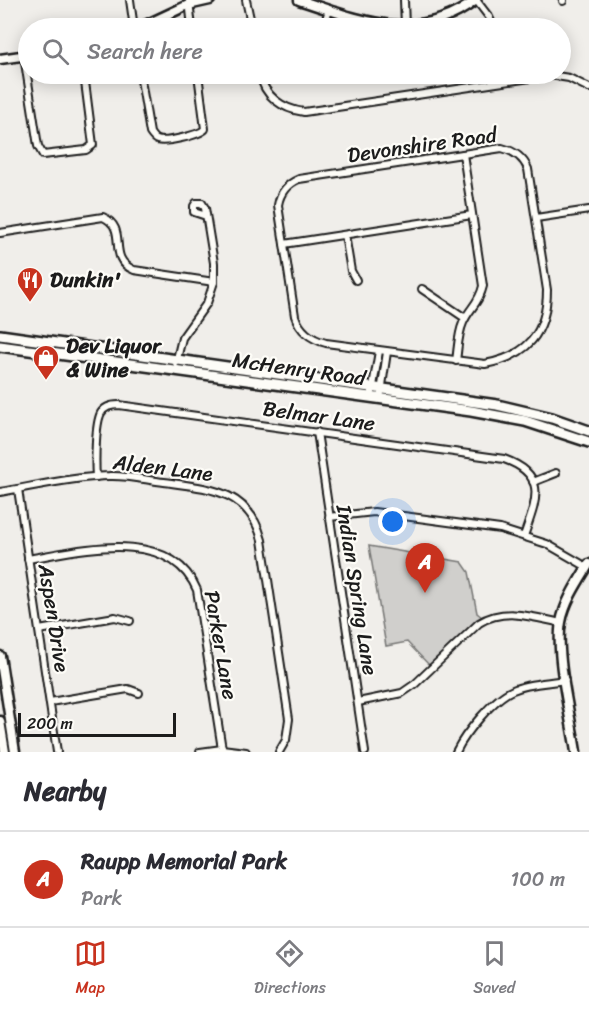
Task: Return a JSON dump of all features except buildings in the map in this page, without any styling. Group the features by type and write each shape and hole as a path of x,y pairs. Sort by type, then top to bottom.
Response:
{"main road":[{"name":"McHenry Road","path":"0,335 176,365 376,393 497,405 552,418 589,431"},
{"name":"McHenry Road","path":"0,346 176,365"},
{"name":"McHenry Road","path":"376,393 506,417 551,428 589,442"}],"street":[{"path":"130,0 133,18"},
{"path":"159,18 189,3 210,0"},
{"path":"246,0 250,18"},
{"path":"299,0 355,18"},
{"path":"404,0 405,18"},
{"path":"443,18 467,7 476,0 488,18"},
{"path":"189,3 191,18"},
{"path":"326,18 329,10"},
{"path":"342,18 343,14"},
{"path":"0,59 18,56"},
{"path":"571,78 589,88"},
{"path":"30,84 38,146 43,155 86,150 93,145 85,84"},
{"path":"142,84 150,133 157,140 200,134 205,129 199,84"},
{"path":"264,84 277,103 289,109 304,112 493,84"},
{"name":"Devonshire Road","path":"502,148 511,151 523,160 529,174 536,218 547,290 547,309 535,338 524,350 499,362 484,364 456,361 319,341 309,336 301,328 295,316 278,205 284,190 294,181 502,148"},
{"path":"456,361 460,330 465,318 481,298 483,286 464,154"},
{"path":"536,218 589,210"},
{"path":"284,244 472,215"},
{"path":"176,365 182,338 207,303 214,282 214,263 206,216"},
{"path":"0,233 103,217 116,228 118,255 127,267 214,282"},
{"path":"345,235 351,271 356,280"},
{"path":"422,289 465,318"},
{"path":"376,393 379,351"},
{"path":"376,393 387,352"},
{"name":"Belmar Lane","path":"96,477 95,456 100,417 106,408 113,405 504,459 523,468 533,482"},
{"name":"Indian Spring Lane","path":"317,432 365,752"},
{"path":"524,536 537,493 533,482 556,474"},
{"name":"Alden Lane","path":"0,492 96,477 121,476 209,489 235,500 252,516 262,540 290,719 286,740 279,752"},
{"name":"Aspen Drive","path":"18,489 57,752"},
{"path":"329,517 384,513 500,529 547,544 588,565 570,597 561,623 560,643 576,752"},
{"name":"Parker Lane","path":"28,559 114,546 160,554 182,566 197,590 222,749"},
{"path":"358,702 402,693 479,623 490,617 510,614 561,623"},
{"path":"39,630 115,617 130,621"},
{"path":"0,656 4,706 15,752"},
{"path":"456,752 474,725 513,690 565,680"},
{"path":"50,702 128,689 139,693"},
{"path":"0,721 5,752"},
{"path":"200,752 222,749 246,752"}],"shaded area":[{"path":"369,546 462,562 469,572 477,613 482,617 430,666 407,642 386,646"}],"place":[{"name":"Dunkin'","path":"30,303"},
{"name":"Dev Liquor & Wine","path":"46,381"},
{"name":"Raupp Memorial Park","path":"425,593"}]}
